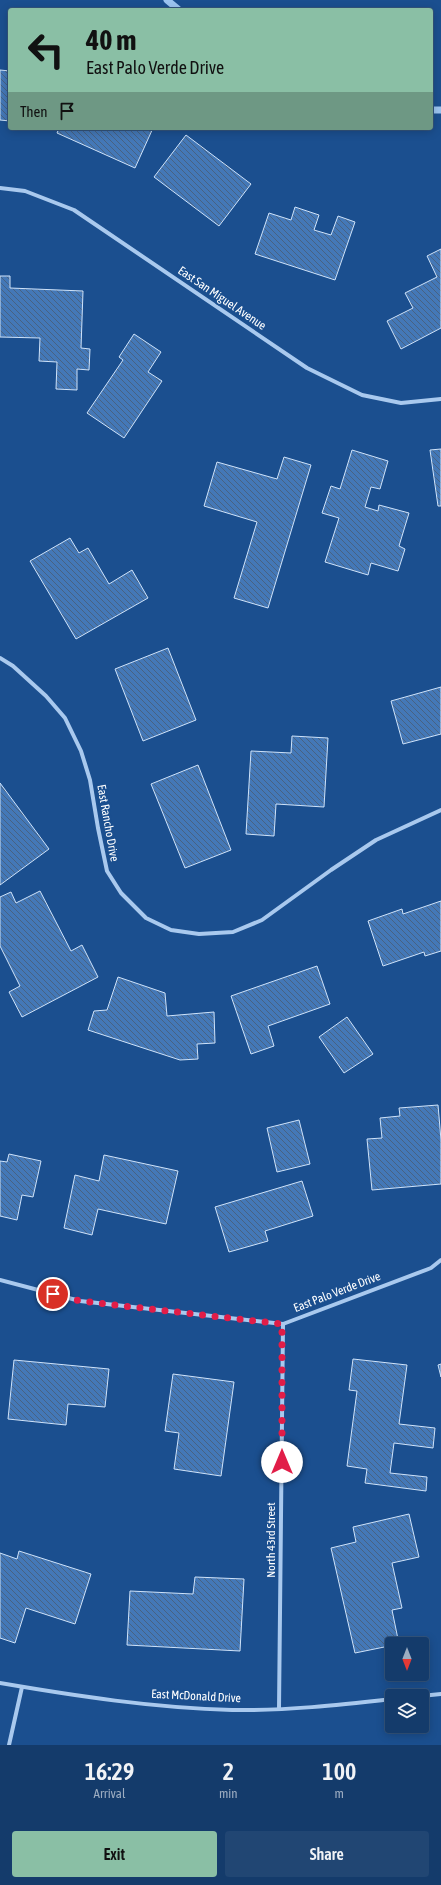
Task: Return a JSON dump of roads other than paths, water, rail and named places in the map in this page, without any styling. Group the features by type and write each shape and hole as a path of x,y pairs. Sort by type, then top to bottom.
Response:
{"street":[{"name":"East San Miguel Avenue","path":"0,188 25,191 74,210 308,368 362,395 401,403 441,399"},
{"name":"East Rancho Drive","path":"0,658 13,666 46,696 64,718 81,751 90,780 107,871 121,893 146,918 171,930 199,934 233,932 262,920 331,870 376,840 441,810"},
{"name":"East Palo Verde Drive","path":"0,1280 80,1301 282,1324 431,1268 441,1260"},
{"name":"North 43rd Street","path":"280,1709 282,1324"},
{"name":"East McDonald Drive","path":"0,1683 65,1695 178,1707 232,1710 326,1706 385,1700"},
{"path":"8,1745 22,1687"},
{"path":"429,1695 441,1694"}],"waterway":[{"path":"167,0 177,8"},
{"path":"433,110 441,110"}]}
